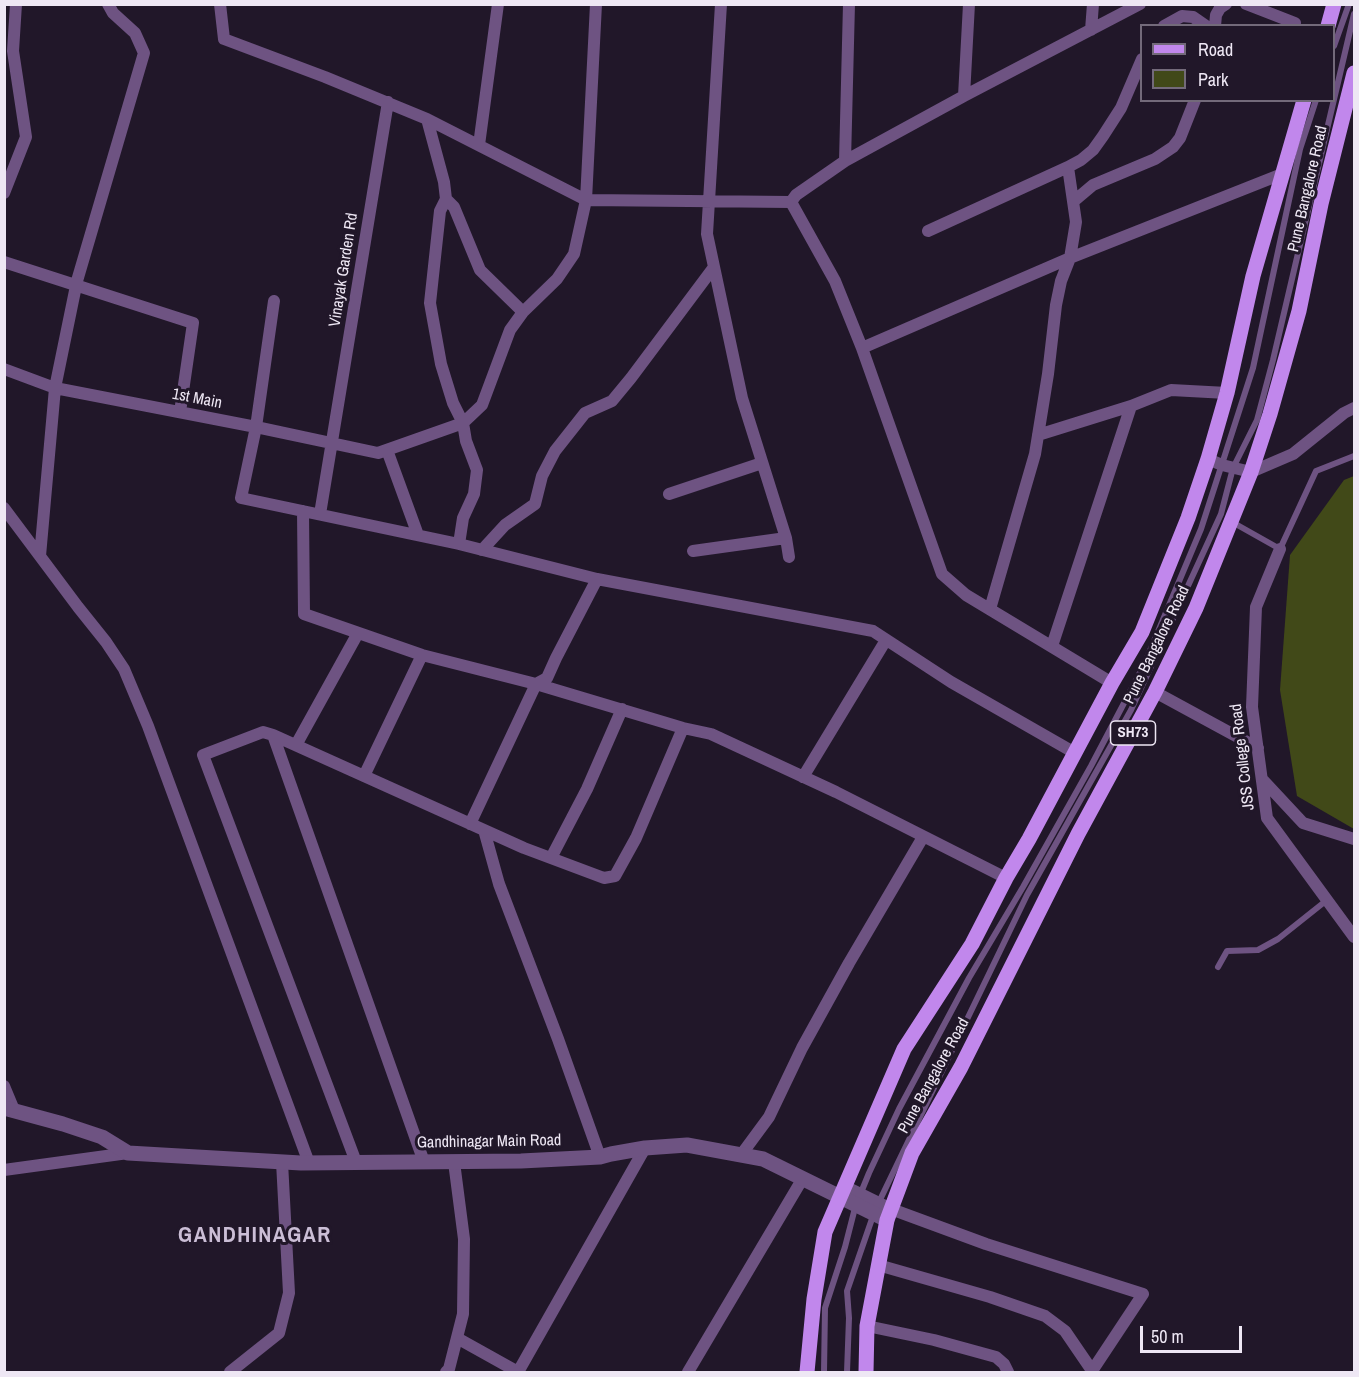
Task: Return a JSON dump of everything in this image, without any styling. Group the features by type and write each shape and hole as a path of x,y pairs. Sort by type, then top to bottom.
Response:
{"main road":[{"path":"1329,24 1335,4"},
{"name":"Pune Bangalore Road","path":"866,1372 867,1326 878,1265 883,1211 1020,953 1078,834 1155,692 1196,608 1251,472 1299,311 1321,204 1354,73"},
{"name":"Pune Bangalore Road","path":"807,1372 814,1299 825,1232 904,1049 972,944 1112,683 1142,632 1188,518 1221,464 1227,393 1253,276 1303,102"}],"street":[{"path":"4,193 26,137 13,51 16,4"},
{"path":"40,556 55,388 76,285 144,52 135,33 113,13 108,4"},
{"path":"220,4 225,39 427,119 586,200 791,202"},
{"path":"479,145 498,4"},
{"path":"418,535 387,450 463,423 482,405 510,330 523,312 557,279 574,254 586,200 596,4"},
{"path":"721,4 707,234 742,398 786,538 789,557"},
{"path":"845,162 849,4"},
{"path":"964,96 969,4"},
{"path":"1091,30 1093,4"},
{"path":"791,202 796,195 845,162 964,96 1140,4"},
{"path":"1215,24 1216,15 1226,4"},
{"path":"1246,4 1295,23"},
{"path":"1168,24 1182,16 1193,17 1203,24"},
{"path":"928,231 1081,160 1093,150 1103,136 1120,108 1140,63"},
{"name":"Vinayak Garden Rd","path":"320,514 388,102"},
{"path":"1074,201 1093,185 1155,159 1173,147 1180,138 1194,102"},
{"path":"427,119 447,199 454,207 480,270 523,312"},
{"path":"990,609 1035,454 1060,281 1070,258 1076,222 1068,167"},
{"path":"862,348 1070,258 1282,174"},
{"path":"447,199 440,212 430,303 441,364 453,403 463,423 466,441 477,470 474,494 463,518 459,544"},
{"path":"791,202 835,281 862,348 942,574 966,595 1112,683"},
{"path":"4,262 193,323 180,412"},
{"path":"482,550 505,525 535,504 542,476 555,451 585,413 612,401 714,267"},
{"path":"274,301 256,427 241,498 459,544 597,579 873,632 951,682 1075,753"},
{"name":"1st Main","path":"4,369 55,388 378,453 387,450"},
{"path":"1038,435 1131,406 1171,390 1227,393"},
{"path":"1052,646 1131,406"},
{"path":"1221,464 1251,472 1293,454 1344,413 1354,408"},
{"path":"669,494 762,463"},
{"path":"4,508 124,669 152,737 309,1162"},
{"path":"303,511 304,614 422,655 536,684 683,728 711,734 836,792 1006,878"},
{"path":"693,551 786,538"},
{"name":"JSS College Road","path":"1280,549 1256,607 1252,707 1267,818 1354,937"},
{"path":"470,824 536,684 547,678 597,579"},
{"path":"296,745 358,633"},
{"path":"803,777 886,640"},
{"path":"364,776 422,655"},
{"path":"1155,692 1258,747"},
{"path":"551,858 587,789 622,709"},
{"path":"356,1162 203,755 263,732 273,735 524,848 604,878 615,876 636,838 683,728"},
{"path":"273,735 424,1162"},
{"path":"1262,779 1303,823 1354,839"},
{"path":"484,830 499,884 600,1157"},
{"path":"741,1155 769,1117 807,1038 923,837"},
{"path":"4,1086 9,1109 102,1137 128,1153"},
{"name":"Gandhinagar Main Road","path":"128,1153 282,1162 454,1162 600,1157 645,1148 687,1145 762,1159 803,1178 842,1191 883,1211"},
{"path":"457,1338 518,1372 645,1148"},
{"path":"4,1170 128,1153"},
{"path":"230,1372 279,1333 290,1293 282,1162"},
{"path":"446,1372 449,1369 463,1314 464,1239 454,1162"},
{"path":"688,1372 803,1178"},
{"path":"878,1265 990,1297 1045,1316 1065,1331 1092,1372 1143,1294 883,1211"},
{"path":"867,1326 934,1340 996,1357 1004,1364 1008,1372"}],"lane":[{"path":"1335,43 1348,4"},
{"path":"1335,96 1354,14"},
{"path":"824,1372 825,1308 858,1199 869,1173 899,1109 969,978 1023,887 1144,665 1201,529 1254,368 1300,148 1315,102"},
{"path":"847,1372 849,1318 847,1291 1027,895 1131,710 1221,514 1221,464 1257,420 1274,360 1334,102"},
{"path":"1232,522 1280,549 1316,471 1354,456"},
{"path":"1218,966 1227,951 1258,950 1278,939 1327,899"}],"green space":[{"path":"1354,476 1354,829 1297,796 1280,690 1290,555 1344,480"}],"district":[{"name":"GANDHINAGAR","path":"255,1236"}]}
